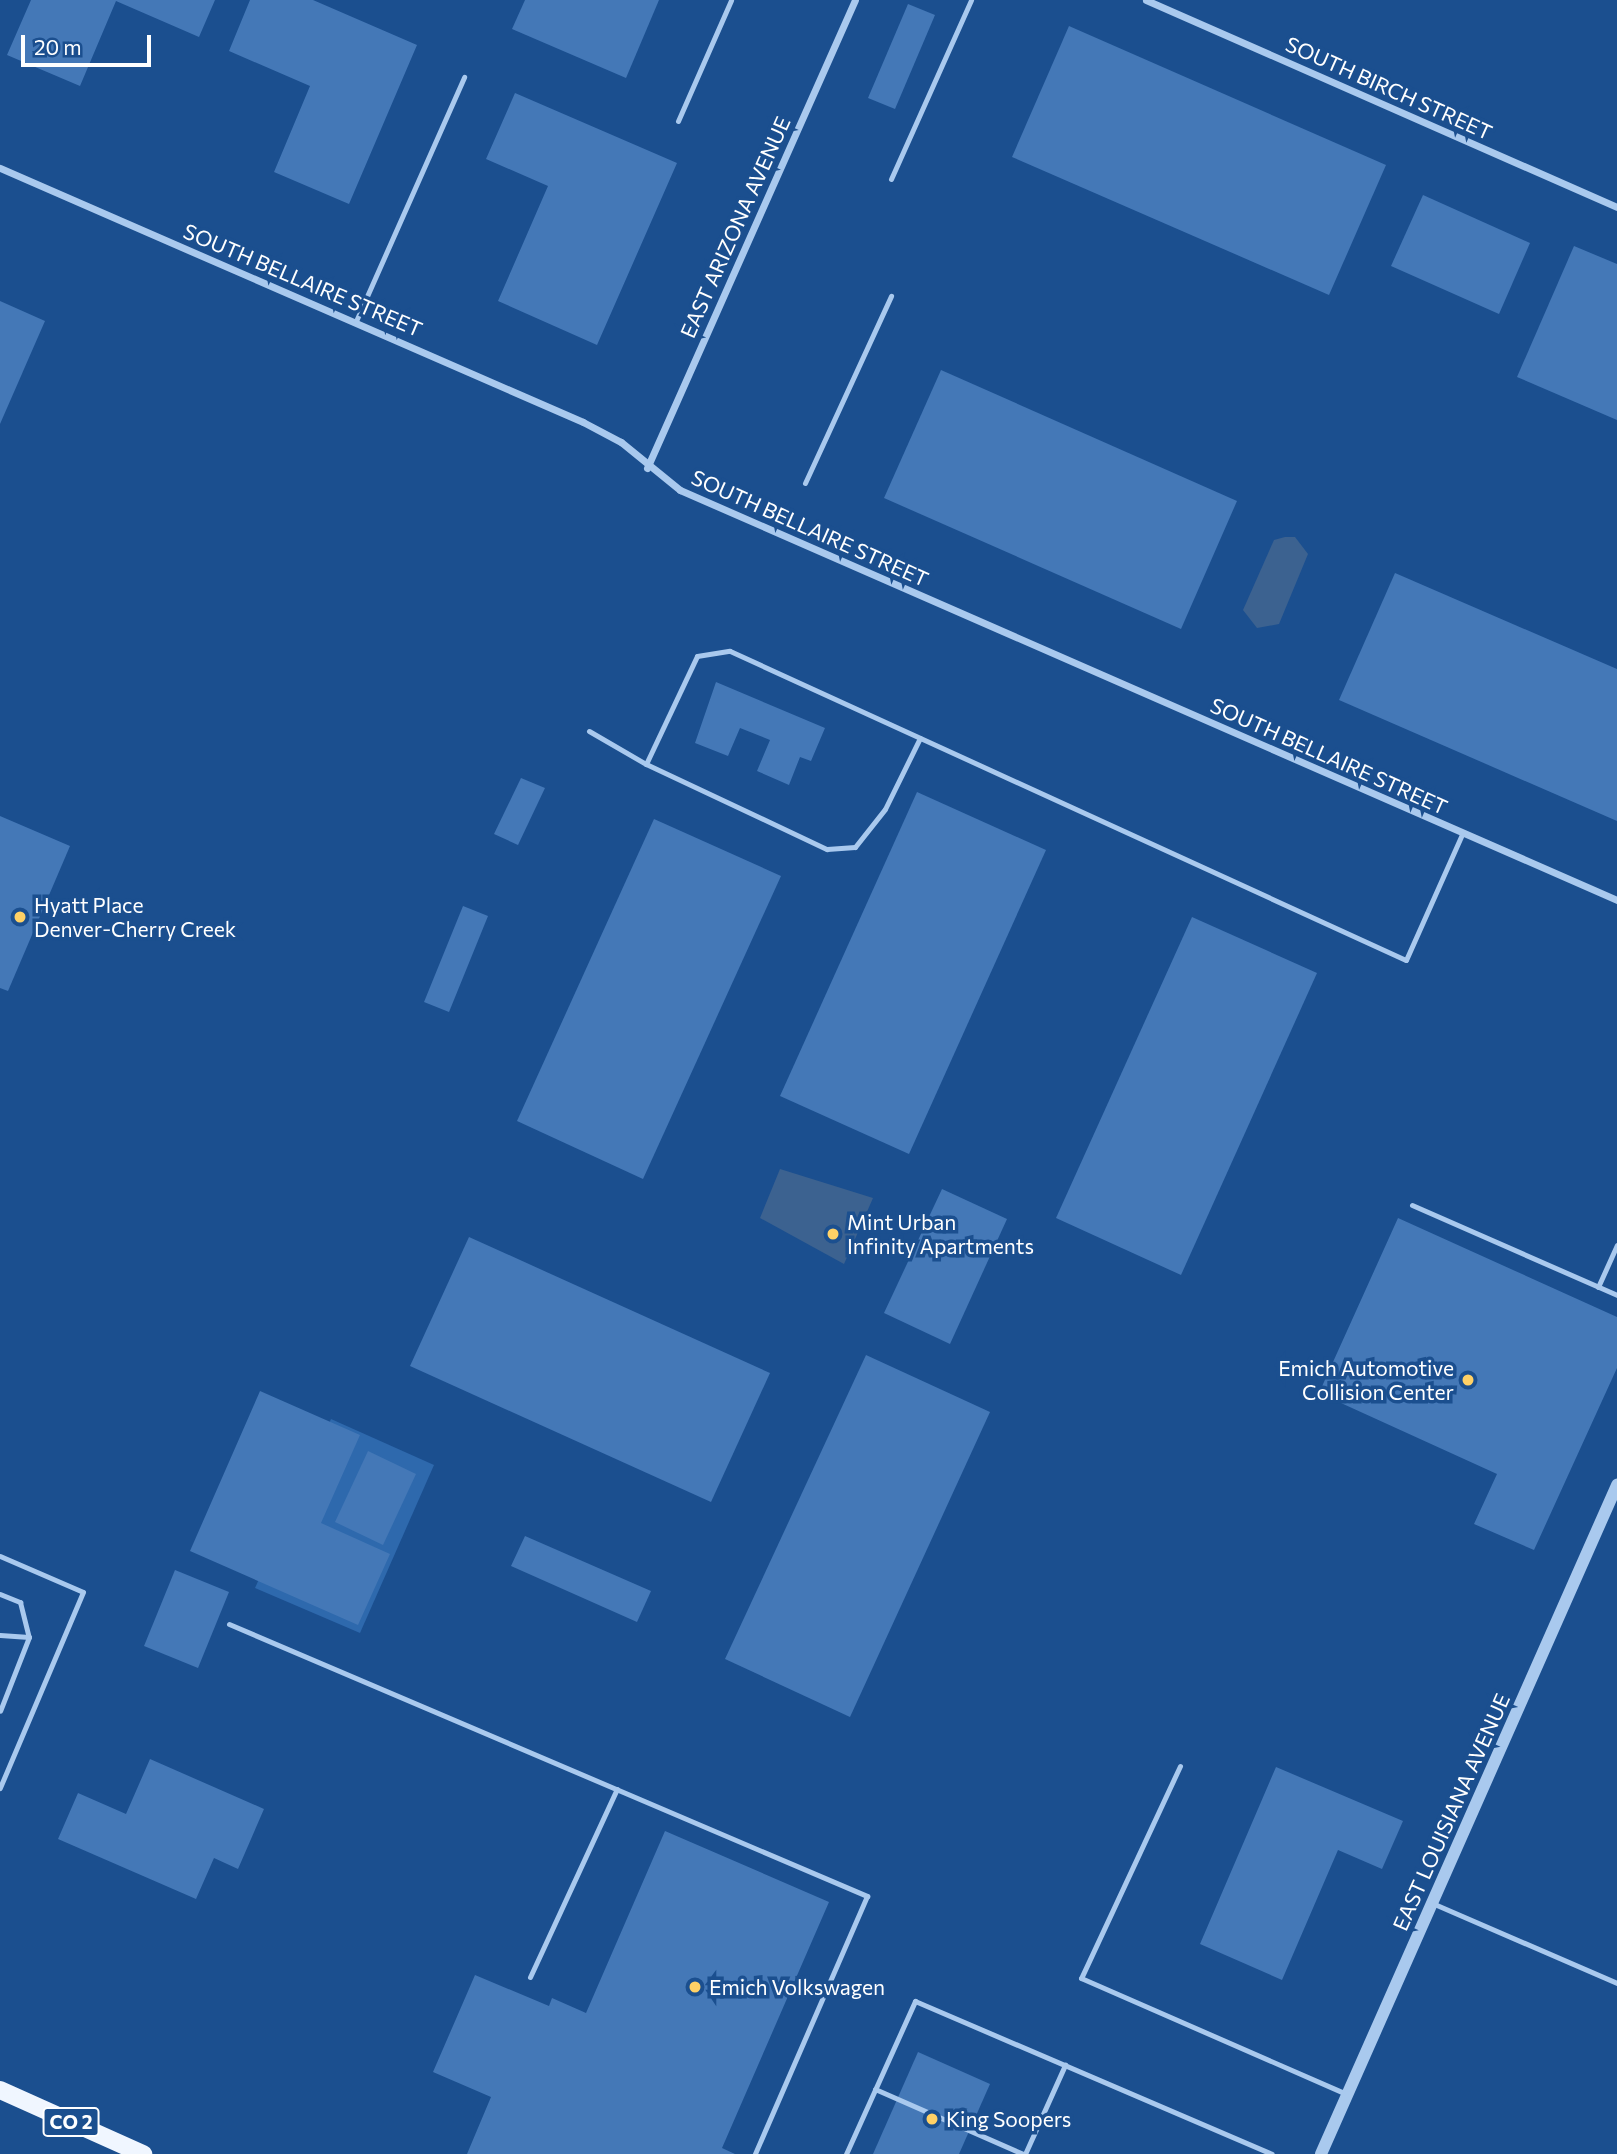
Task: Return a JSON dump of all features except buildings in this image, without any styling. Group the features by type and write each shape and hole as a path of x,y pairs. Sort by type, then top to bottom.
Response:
{"main road":[{"name":"CO 2","path":"0,2090 143,2154"}],"street":[{"name":"EAST ARIZONA AVENUE","path":"647,468 855,0"},
{"name":"SOUTH BIRCH STREET","path":"1146,0 1617,207"},
{"name":"SOUTH BELLAIRE STREET","path":"0,168 583,422 621,442 647,468 680,490 1617,900"},
{"name":"EAST LOUISIANA AVENUE","path":"1321,2154 1617,1485"}],"lane":[{"path":"678,121 731,0"},
{"path":"891,178 971,0"},
{"path":"356,321 464,76"},
{"path":"805,483 891,296"},
{"path":"646,764 697,656 730,651 1406,960 1462,834"},
{"path":"589,731 646,764 827,849 855,847 885,809 919,738"},
{"path":"1412,1205 1617,1295"},
{"path":"1598,1287 1617,1245"},
{"path":"0,1556 83,1592 0,1788"},
{"path":"0,1594 20,1602 29,1637 0,1711"},
{"path":"229,1624 867,1896 754,2154"},
{"path":"0,1635 29,1637"},
{"path":"1180,1766 1081,1978 1347,2094"},
{"path":"530,1977 617,1789"},
{"path":"1432,1903 1617,1983"},
{"path":"846,2154 915,2001 1272,2154"},
{"path":"875,2089 1024,2154 1065,2065"}],"shaded area":[{"path":"1295,537 1308,554 1279,624 1257,628 1243,610 1274,540"},
{"path":"780,1169 873,1198 844,1264 760,1218"},
{"path":"331,1419 434,1465 360,1633 255,1588"}],"place":[{"name":"Hyatt Place Denver-Cherry Creek","path":"20,917"},
{"name":"Mint Urban Infinity Apartments","path":"833,1234"},
{"name":"Emich Automotive Collision Center","path":"1468,1380"},
{"name":"Emich Volkswagen","path":"695,1987"},
{"name":"King Soopers","path":"932,2119"}]}
